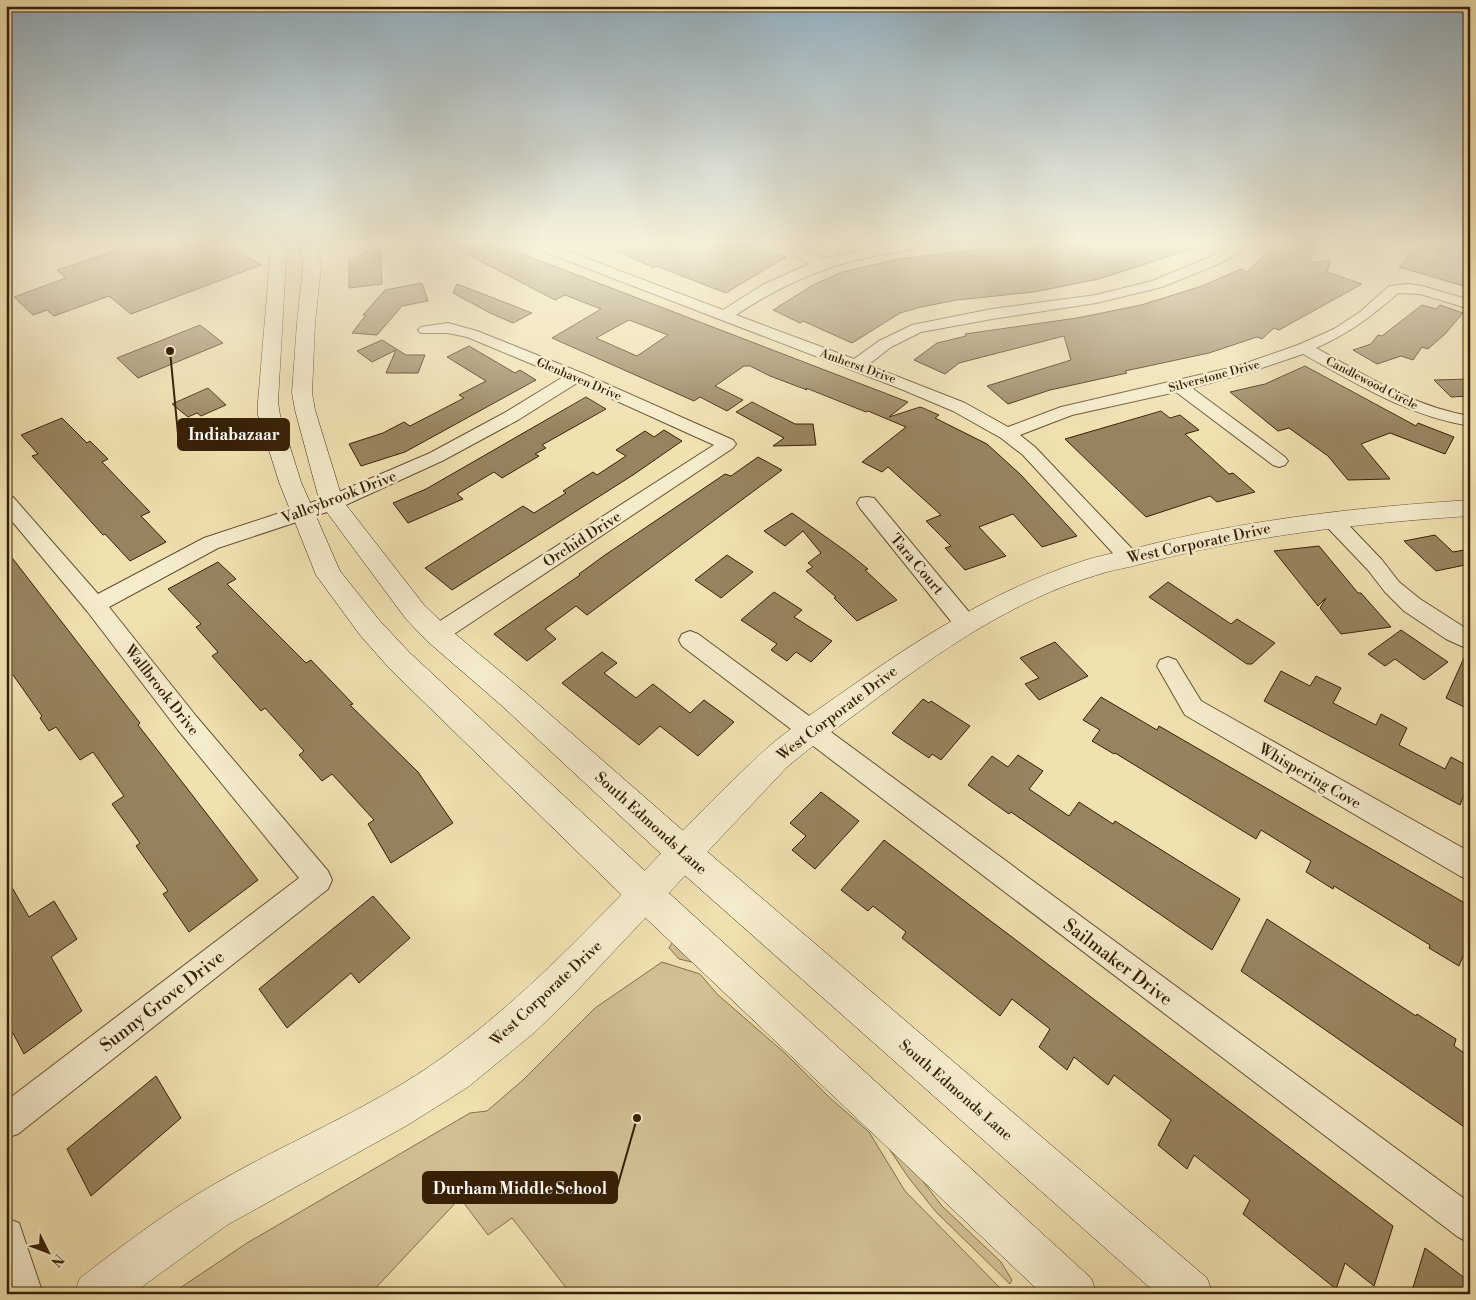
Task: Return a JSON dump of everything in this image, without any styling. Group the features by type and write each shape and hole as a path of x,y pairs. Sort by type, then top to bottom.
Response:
{"main road":[{"path":"274,307 268,393 269,415 290,482 329,575 370,628 400,661 646,895 1075,1294"},
{"name":"South Edmonds Lane","path":"308,307 302,393 305,410 332,503 415,612 437,634 511,697 684,853 1176,1288"},
{"path":"273,326 306,323"},
{"name":"West Corporate Drive","path":"96,1294 151,1252 225,1201 391,1112 457,1072 503,1035 558,984 646,895 768,765 809,731 904,663 966,624 1055,581 1087,568 1227,535 1273,526 1402,512 1470,508"}],"street":[{"name":"Amherst Drive","path":"703,307 938,397 1007,434 1029,451 1129,558"},
{"path":"725,315 738,307"},
{"path":"856,366 885,344 917,328 1043,307"},
{"name":"Silverstone Drive","path":"1007,434 1067,411 1179,386 1244,369 1304,348 1339,332 1374,307"},
{"name":"Glenhaven Drive","path":"426,330 448,328 472,334 576,376 727,444"},
{"name":"Candlewood Circle","path":"1304,348 1401,400 1457,420 1470,421"},
{"name":"Valleybrook Drive","path":"95,604 211,543 332,503 436,457 512,416 576,376"},
{"path":"1179,386 1279,461"},
{"name":"Orchid Drive","path":"437,634 727,444"},
{"name":"Wallbrook Drive","path":"6,501 95,604 187,723 318,880"},
{"name":"Tara Court","path":"867,503 966,624"},
{"path":"1332,520 1375,565 1392,586 1412,605 1454,633 1470,641"},
{"name":"Sailmaker Drive","path":"690,640 1470,1225"},
{"name":"Whispering Cove","path":"1168,666 1194,708 1470,867"},
{"name":"Sunny Grove Drive","path":"6,1122 318,880"},
{"path":"6,1236 26,1294"}],"shaded area":[{"path":"682,939 871,1114 942,1206 1001,1262 1012,1280 1010,1284 936,1212 908,1177 876,1129 785,1042 763,1025 704,965 679,959 669,948 674,940"},
{"path":"662,962 700,974 717,994 786,1054 830,1098 869,1132 905,1191 1006,1294 571,1294 512,1218 488,1235 460,1198 370,1294 171,1294 247,1243 470,1113 487,1111 523,1080 595,1008"}],"building":[{"path":"24,307 80,307 54,316 47,310 33,315"},
{"path":"122,307 150,307 131,314"},
{"path":"370,307 401,307 377,335 352,333 366,315 363,315"},
{"path":"478,307 516,307 532,313 513,323"},
{"path":"595,307 660,307 908,402 889,417 920,407 939,415 935,418 987,444 1021,475 1077,536 1042,547 1013,514 979,527 1006,556 965,570 945,548 951,546 926,521 941,515 888,467 882,472 862,462 906,427 868,411 866,412 770,376 750,366 744,366 715,386 743,400 727,411 700,397 694,401 552,338 601,309","holes":["629,320 668,335 637,356 596,338"]},
{"path":"778,307 923,307 900,313 852,343 803,321 800,323 773,310"},
{"path":"1133,307 1321,307 1279,330 1274,328 1262,339 1257,337 1209,353 1125,371 1127,373 1050,390 1008,404 987,386 1071,360 1064,336 959,363 945,374 914,360 937,343 966,336 965,334 1077,318"},
{"path":"1420,307 1436,309 1438,307 1445,307 1463,313 1445,334 1428,349 1422,347 1413,360 1401,356 1377,364 1353,350 1371,344 1378,335 1382,336"},
{"path":"200,325 223,343 138,378 117,358"},
{"path":"382,340 406,355 425,355 418,373 386,373 396,350 372,362 357,351"},
{"path":"469,346 515,373 520,370 536,380 405,452 361,466 349,444 383,433 404,422 410,426 464,398 459,395 486,381 447,357"},
{"path":"1305,366 1416,426 1418,423 1454,437 1445,454 1390,433 1361,444 1390,479 1348,480 1328,456 1289,428 1278,431 1230,392 1265,384"},
{"path":"1470,379 1470,396 1451,397 1434,380"},
{"path":"208,388 226,405 201,416 197,413 188,417 172,404"},
{"path":"586,397 606,409 542,445 546,448 535,454 539,456 502,478 494,472 457,494 463,499 408,523 393,503 426,489"},
{"path":"752,402 795,424 813,424 816,445 773,446 784,438 736,412"},
{"path":"1161,411 1170,418 1180,415 1199,430 1185,434 1229,474 1233,473 1255,492 1217,502 1210,496 1146,517 1065,439"},
{"path":"62,418 87,443 90,441 108,459 102,462 150,512 141,516 166,542 130,561 105,534 103,535 32,456 38,454 21,435"},
{"path":"664,430 682,441 633,475 452,590 425,568 523,506 534,513 566,493 563,491 593,472 597,475 626,456 616,450 645,431 654,437"},
{"path":"758,457 782,470 587,615 576,606 545,629 556,639 527,661 494,634 580,575 605,555 725,474 731,476"},
{"path":"792,513 868,569 865,570 897,600 857,621 834,598 836,597 806,571 813,567 808,563 821,553 803,531 785,546 764,531"},
{"path":"1435,535 1453,552 1470,549 1470,564 1436,571 1404,541"},
{"path":"1319,546 1358,593 1361,593 1391,627 1341,634 1320,608 1326,598 1318,606 1274,551"},
{"path":"6,550 140,723 138,725 258,880 189,932 163,894 168,891 136,846 140,843 112,804 124,796 93,752 80,760 56,727 49,731 40,718 42,716 6,665"},
{"path":"727,555 753,572 721,598 695,580"},
{"path":"218,562 236,579 227,584 306,663 311,660 353,704 350,705 418,772 453,823 391,863 368,824 374,820 332,774 322,781 299,755 304,751 265,708 261,711 212,656 218,652 196,627 201,624 168,589"},
{"path":"1168,582 1231,624 1237,619 1275,643 1252,664 1247,664 1149,597"},
{"path":"774,592 802,610 794,617 832,641 811,662 796,652 787,661 771,650 777,644 741,620"},
{"path":"1401,630 1448,662 1424,680 1395,659 1385,666 1368,654"},
{"path":"1055,642 1088,676 1039,700 1025,684 1039,678 1020,658"},
{"path":"1467,651 1470,652 1470,710 1446,698"},
{"path":"602,652 617,663 604,673 636,698 653,684 690,713 704,700 734,722 698,756 660,726 639,745 562,683"},
{"path":"1281,671 1310,686 1316,676 1341,688 1333,703 1376,725 1381,714 1407,728 1399,745 1445,769 1451,757 1470,767 1470,781 1460,805 1264,701"},
{"path":"1101,697 1157,730 1159,726 1470,906 1470,960 1463,956 1459,966 1429,948 1430,945 1334,886 1333,889 1306,872 1311,861 1261,830 1256,839 1092,741 1100,730 1083,720"},
{"path":"923,699 929,703 931,701 970,726 941,760 932,754 929,758 892,733"},
{"path":"1018,755 1043,771 1029,789 1069,816 1079,802 1113,824 1115,821 1240,899 1212,950 1011,812 1009,814 968,785 992,756 1008,767"},
{"path":"821,792 859,821 815,869 792,850 806,836 790,823"},
{"path":"884,840 1393,1226 1374,1286 1345,1263 1336,1289 1243,1214 1250,1200 1194,1155 1187,1169 1158,1145 1171,1120 1114,1075 1108,1085 1074,1057 1067,1070 1039,1047 1050,1029 1012,999 1000,1016 902,938 906,932 873,906 868,911 841,890"},
{"path":"6,877 29,917 54,901 77,939 51,957 82,1011 24,1054 6,1020"},
{"path":"373,896 410,938 359,983 351,973 287,1028 259,989"},
{"path":"1267,919 1416,1016 1417,1014 1456,1039 1454,1046 1470,1057 1470,1131 1241,971"},
{"path":"156,1076 181,1118 91,1196 67,1149"},
{"path":"1425,1248 1470,1282 1470,1294 1411,1294"}],"place":[{"name":"Indiabazaar","path":"170,351"},
{"name":"Durham Middle School","path":"637,1118"}]}
